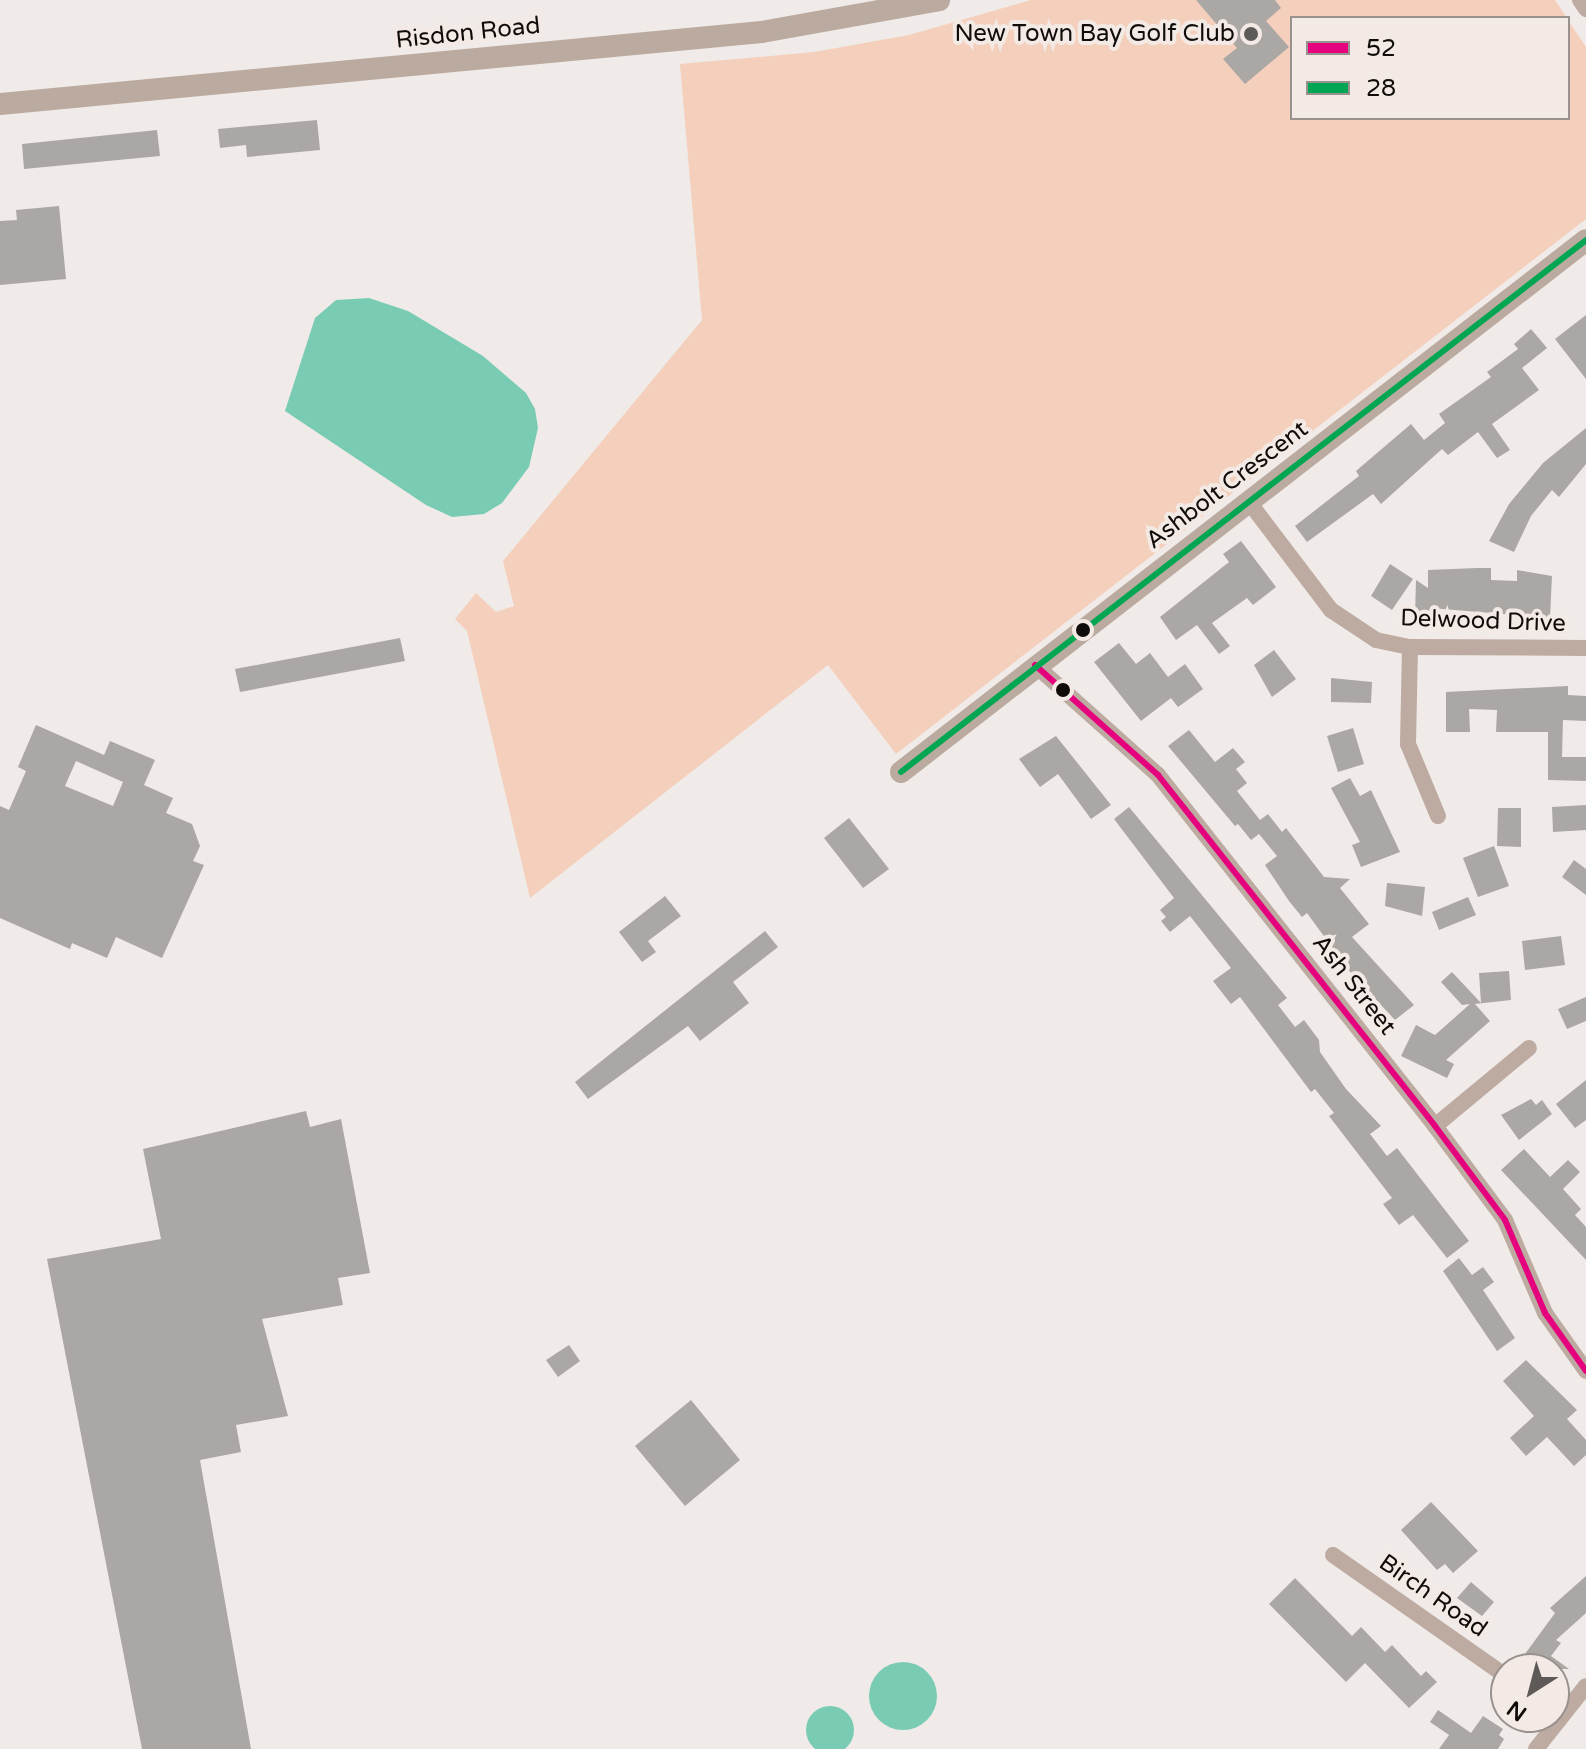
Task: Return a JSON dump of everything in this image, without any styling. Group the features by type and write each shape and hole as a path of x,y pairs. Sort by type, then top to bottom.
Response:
{"street":[{"name":"Risdon Road","path":"0,104 762,32 939,0"},
{"path":"1580,0 1586,9"},
{"name":"Ashbolt Crescent","path":"901,772 1586,240"},
{"name":"Delwood Drive","path":"1249,502 1331,610 1376,640 1410,647 1586,648"},
{"path":"1410,647 1408,744 1438,816"},
{"name":"Ash Street","path":"1035,665 1158,775 1435,1126 1505,1220 1545,1313 1586,1371"},
{"path":"1435,1126 1529,1048"},
{"name":"Birch Road","path":"1333,1555 1490,1665"},
{"path":"1570,1702 1586,1686"}],"shaded area":[{"path":"1031,0 1555,0 1566,16 1290,16 1290,120 1570,120 1570,23 1586,47 1586,219 896,754 828,665 530,898 467,631 455,619 476,593 496,612 514,606 503,561 702,320 680,64 814,52 909,35"},
{"path":"369,298 408,311 483,356 526,393 535,409 538,428 529,467 502,503 484,514 452,517 426,505 285,411 315,318 336,300"},
{"path":"903,1662 927,1672 937,1696 927,1720 903,1730 879,1720 869,1696 879,1672"},
{"path":"821,1708 839,1708 852,1721 852,1739 842,1750 818,1750 808,1739 808,1721"}],"building":[{"name":"New Town Bay Golf Club","path":"1196,0 1275,0 1281,8 1266,21 1289,47 1245,84 1223,59 1237,48"},
{"path":"317,120 320,150 247,157 246,145 220,148 218,129"},
{"path":"157,130 160,156 24,169 22,144"},
{"path":"59,206 66,279 0,285 0,221 17,220 16,210"},
{"path":"1586,315 1586,379 1555,339"},
{"path":"1531,329 1547,348 1522,368 1539,390 1492,424 1510,450 1497,458 1478,432 1448,455 1442,449 1381,504 1373,494 1307,542 1295,526 1359,476 1356,471 1411,424 1424,440 1445,423 1439,414 1491,377 1487,372 1518,349 1514,344"},
{"path":"1586,428 1586,464 1559,497 1552,490 1531,516 1514,552 1489,541 1509,504 1543,463"},
{"path":"1241,541 1276,587 1253,605 1247,598 1212,623 1230,646 1219,654 1197,625 1176,640 1160,617 1229,562 1223,554"},
{"path":"1390,564 1413,579 1392,610 1371,596"},
{"path":"1491,568 1491,580 1517,581 1517,570 1552,576 1550,618 1431,608 1431,616 1415,616 1416,580 1428,588 1428,570"},
{"path":"400,638 405,661 240,692 235,669"},
{"path":"1119,643 1136,664 1150,653 1168,677 1185,664 1203,689 1178,707 1171,698 1141,721 1094,662"},
{"path":"1274,650 1296,679 1272,697 1254,665"},
{"path":"1331,678 1372,682 1371,703 1331,702"},
{"path":"1568,686 1568,695 1586,696 1586,721 1563,720 1562,757 1586,757 1586,781 1548,780 1548,732 1496,732 1497,710 1469,709 1470,732 1446,732 1446,692"},
{"path":"36,725 104,755 110,741 155,760 144,785 173,798 166,813 192,824 200,846 193,861 204,865 162,958 116,937 107,958 72,943 70,949 0,918 0,806 9,810 26,771 18,767","holes":["76,761 123,782 113,806 65,786"]},
{"path":"1353,728 1364,764 1338,772 1327,736"},
{"path":"1189,730 1215,762 1233,748 1245,762 1236,769 1247,783 1237,791 1260,820 1268,814 1282,832 1286,828 1324,877 1350,879 1340,888 1369,924 1352,937 1414,1005 1395,1020 1350,972 1307,913 1302,917 1289,901 1265,865 1277,856 1259,834 1251,840 1238,824 1235,826 1168,746"},
{"path":"1056,736 1111,805 1091,819 1058,774 1040,787 1019,759"},
{"path":"1350,778 1360,796 1371,790 1400,852 1361,867 1352,845 1360,842 1331,788"},
{"path":"1586,805 1586,830 1553,832 1552,807"},
{"path":"1129,807 1287,998 1278,1005 1295,1027 1304,1020 1319,1040 1320,1052 1346,1089 1381,1126 1370,1134 1387,1156 1397,1148 1469,1241 1447,1258 1413,1215 1399,1225 1383,1204 1392,1198 1329,1116 1334,1113 1315,1089 1311,1092 1240,997 1231,1004 1213,981 1231,968 1190,916 1170,932 1161,921 1166,917 1160,910 1174,898 1114,819"},
{"path":"1498,808 1521,808 1521,847 1497,846"},
{"path":"849,818 889,869 863,888 824,838"},
{"path":"1494,846 1509,886 1478,897 1463,858"},
{"path":"1574,860 1586,869 1586,895 1562,877"},
{"path":"1387,883 1425,887 1422,916 1385,906"},
{"path":"665,896 681,916 648,941 656,952 642,962 619,932"},
{"path":"1468,897 1476,915 1439,930 1432,912"},
{"path":"765,931 778,947 733,982 749,1003 700,1041 688,1026 588,1099 575,1082"},
{"path":"1561,936 1565,965 1525,970 1522,941"},
{"path":"1509,971 1511,1000 1475,1004 1490,1021 1446,1060 1454,1064 1447,1078 1401,1056 1416,1025 1435,1035 1470,1004 1462,1005 1441,982 1452,972 1481,1003 1479,973"},
{"path":"1586,997 1586,1021 1567,1029 1558,1009"},
{"path":"1586,1080 1586,1120 1575,1128 1556,1104"},
{"path":"1531,1099 1536,1105 1542,1100 1552,1114 1519,1140 1501,1115"},
{"path":"306,1111 310,1127 341,1119 370,1273 338,1278 343,1305 262,1319 288,1416 236,1425 241,1452 200,1460 251,1749 142,1749 47,1259 161,1239 143,1149"},
{"path":"1524,1149 1550,1177 1568,1160 1580,1172 1563,1189 1581,1209 1575,1215 1586,1227 1586,1260 1501,1170"},
{"path":"1459,1258 1472,1275 1483,1267 1494,1282 1483,1290 1515,1338 1497,1351 1443,1271"},
{"path":"569,1345 580,1361 558,1377 546,1360"},
{"path":"1526,1360 1577,1410 1567,1419 1586,1440 1586,1455 1574,1466 1547,1437 1526,1456 1510,1438 1534,1416 1503,1381"},
{"path":"691,1400 740,1460 685,1506 635,1446"},
{"path":"1431,1502 1478,1551 1453,1573 1445,1564 1437,1570 1401,1530"},
{"path":"1586,1576 1586,1613 1556,1640 1561,1643 1553,1653 1526,1653 1555,1613 1550,1608"},
{"path":"1295,1578 1352,1636 1361,1627 1385,1652 1392,1645 1421,1676 1426,1671 1437,1682 1409,1708 1365,1663 1346,1682 1269,1604"},
{"path":"1471,1582 1494,1602 1482,1616 1457,1598"},
{"path":"1438,1710 1471,1733 1483,1716 1490,1721 1490,1733 1500,1733 1504,1739 1498,1749 1439,1749 1449,1735 1430,1722"}],"transit line":[{"name":"28","path":"901,772 1586,240"},
{"name":"52","path":"1035,665 1158,775 1435,1126 1505,1220 1545,1313 1586,1371"}],"place":[{"name":"New Town Bay Golf Club","path":"1251,34"}]}
